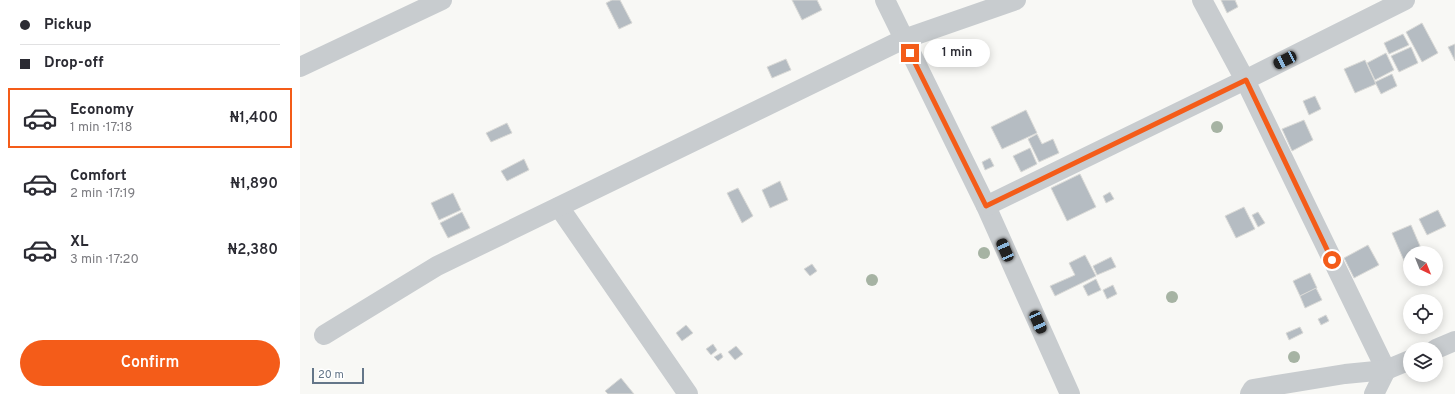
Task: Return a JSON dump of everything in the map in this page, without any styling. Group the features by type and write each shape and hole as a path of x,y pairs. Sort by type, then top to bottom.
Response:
{"street":[{"path":"300,67 442,0"},
{"path":"884,0 986,206 1070,394"},
{"path":"324,335 437,266 904,39 1016,0"},
{"path":"1202,0 1246,80 1386,370"},
{"path":"986,206 1246,80 1405,0"},
{"path":"559,207 688,394"},
{"path":"1443,346 1455,341"},
{"path":"1250,394 1253,389 1345,374 1386,370 1403,363"},
{"path":"1374,394 1386,370"}],"building":[{"path":"612,0 620,0 632,23 619,29 606,3"},
{"path":"792,0 817,0 822,10 802,20"},
{"path":"1221,0 1235,0 1238,7 1227,13"},
{"path":"1422,23 1438,53 1422,62 1406,32"},
{"path":"1403,34 1409,45 1389,54 1384,43"},
{"path":"1455,44 1455,61 1448,47"},
{"path":"1411,47 1418,63 1399,72 1391,56"},
{"path":"1386,53 1394,70 1375,80 1367,63"},
{"path":"786,59 791,70 772,78 767,67"},
{"path":"1365,60 1376,84 1355,93 1344,69"},
{"path":"1392,74 1397,86 1381,94 1375,82"},
{"path":"1315,96 1321,109 1309,115 1303,101"},
{"path":"1026,110 1037,133 1002,149 991,127"},
{"path":"1304,120 1313,140 1292,151 1282,129"},
{"path":"507,123 512,133 491,142 486,133"},
{"path":"1037,134 1042,144 1053,139 1059,153 1039,162 1028,139"},
{"path":"1030,148 1037,164 1021,172 1013,156"},
{"path":"990,158 994,166 985,170 982,162"},
{"path":"524,159 529,170 507,181 501,171"},
{"path":"1080,174 1096,207 1067,221 1051,188"},
{"path":"780,181 788,200 770,208 762,190"},
{"path":"738,188 753,216 742,223 727,193"},
{"path":"1110,192 1114,199 1106,203 1103,196"},
{"path":"453,193 461,210 439,220 431,203"},
{"path":"1244,207 1255,229 1236,238 1225,216"},
{"path":"1438,210 1446,226 1427,235 1419,219"},
{"path":"462,212 470,228 448,238 440,223"},
{"path":"1258,212 1265,223 1258,227 1252,215"},
{"path":"1411,225 1420,246 1403,246 1403,258 1392,233"},
{"path":"1368,245 1379,265 1354,278 1344,258"},
{"path":"1085,255 1096,276 1055,296 1050,286 1075,275 1069,263"},
{"path":"1111,257 1116,267 1097,275 1093,266"},
{"path":"812,264 817,271 810,276 804,269"},
{"path":"1310,273 1317,288 1300,296 1293,281"},
{"path":"1096,279 1101,290 1088,296 1083,286"},
{"path":"1113,285 1117,294 1107,299 1103,290"},
{"path":"1316,288 1322,300 1305,308 1300,296"},
{"path":"1326,315 1329,321 1321,325 1318,319"},
{"path":"686,325 693,333 682,341 676,333"},
{"path":"1300,327 1303,333 1289,340 1286,333"},
{"path":"713,344 717,350 711,355 706,349"},
{"path":"736,346 743,354 735,360 728,352"},
{"path":"721,353 723,357 718,361 714,357"},
{"path":"621,378 634,394 608,394 605,391"}],"route":[{"path":"910,53 986,206 1246,80 1332,260"}]}
